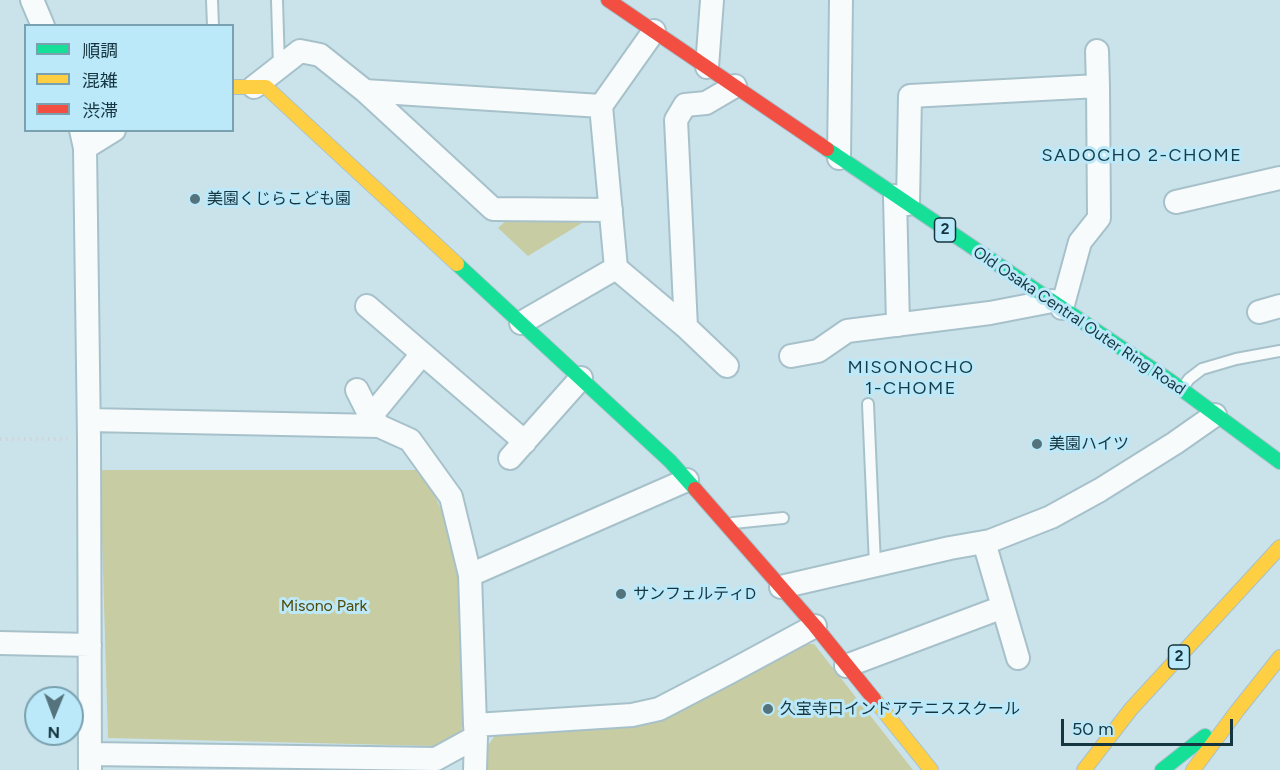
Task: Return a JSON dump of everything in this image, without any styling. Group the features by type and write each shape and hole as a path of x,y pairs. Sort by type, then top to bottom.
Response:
{"main road":[{"name":"Old Osaka Central Outer Ring Road","path":"608,0 1181,390 1280,462"},
{"path":"243,87 266,87 670,461 815,626 931,770"},
{"name":"2","path":"1084,770 1131,710 1280,547"},
{"path":"1193,770 1280,657"},
{"path":"1162,770 1237,711"}],"street":[{"path":"32,0 42,24"},
{"path":"645,0 650,29 601,106 616,268 728,366"},
{"path":"707,67 712,0"},
{"path":"839,158 841,0"},
{"path":"243,87 279,68 300,51 320,55 364,91 493,209 611,210"},
{"path":"791,356 818,351 847,331 1057,305 1080,242 1099,218 1097,51"},
{"path":"898,325 901,200 910,96 1098,86"},
{"path":"686,327 676,120 685,105 706,103 735,87"},
{"path":"364,91 601,106"},
{"path":"107,132 83,139 89,429 90,762 436,759 476,731 632,715 658,709 815,626"},
{"path":"1176,202 1280,178"},
{"path":"521,323 616,268"},
{"path":"367,306 422,354 517,450 581,378"},
{"path":"375,421 422,354"},
{"path":"357,390 375,421"},
{"path":"781,587 984,542 1051,517 1100,490 1215,415"},
{"path":"89,429 375,421 410,440 451,497 470,575 476,770"},
{"path":"470,575 687,480"},
{"path":"984,542 1018,658"},
{"path":"846,666 1003,607"},
{"path":"0,643 90,645"}],"lane":[{"path":"212,0 213,24"},
{"path":"277,0 279,68"},
{"path":"1181,390 1189,379 1202,369 1236,359 1280,351"},
{"path":"868,404 875,565"},
{"path":"725,523 783,518"}],"path":[{"path":"0,439 89,429"}],"green space":[{"path":"509,218 582,223 528,256 498,228"},
{"name":"Misono Park","path":"100,470 423,470 450,529 459,586 466,710 461,732 434,746 108,738"},
{"name":"久宝寺口インドアテニススクール","path":"795,644 814,644 913,770 487,770 487,747 498,731 622,724"}],"traffic: fast":[{"path":"827,149 1169,380 1280,462"},
{"path":"457,264 670,461 695,489"},
{"path":"1162,770 1205,736"}],"traffic: slow":[{"path":"234,87 266,87 457,264"},
{"path":"1084,770 1131,709 1280,547"},
{"path":"1193,770 1280,657"},
{"path":"874,699 931,770"}],"traffic: jam":[{"path":"608,0 827,149"},
{"path":"695,489 815,626 874,699"}],"place":[{"name":"美園くじらこども園","path":"195,199"},
{"name":"美園ハイツ","path":"1037,444"},
{"name":"サンフェルティD","path":"621,594"},
{"name":"久宝寺口インドアテニススクール","path":"768,709"}],"district":[{"name":"SADOCHO 2-CHOME","path":"1142,156"},
{"name":"MISONOCHO 1-CHOME","path":"911,378"}]}
